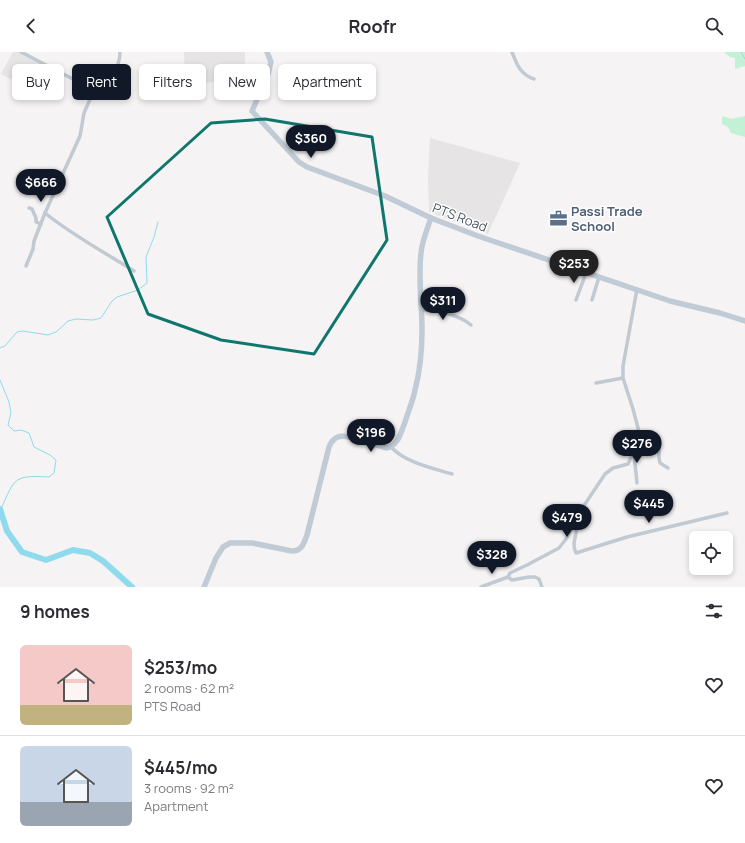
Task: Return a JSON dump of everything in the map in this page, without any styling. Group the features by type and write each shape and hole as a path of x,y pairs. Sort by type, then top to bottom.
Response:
{"main road":[{"name":"PTS Road","path":"267,52 271,62 268,74 252,111 299,162 307,167 385,196 431,218 478,236 670,301 720,313 745,321"},
{"path":"204,587 216,558 224,547 230,543 252,543 292,551 300,548 307,535 329,447 335,438 343,436 349,437 381,448 391,447 395,444 401,432 416,390 421,351 421,253 425,234 431,218"}],"street":[{"path":"21,52 72,79"},
{"path":"118,64 120,60 120,52"},
{"path":"512,52 521,72 534,79"},
{"path":"26,266 45,213 80,136 84,113 90,100"},
{"path":"29,208 32,209 36,222 41,224"},
{"path":"45,213 62,227 93,244 134,271"},
{"path":"576,300 586,273"},
{"path":"592,300 599,277"},
{"path":"481,587 508,577 510,573 559,548 605,474 613,468 628,464 638,441 639,432 623,378 624,360 637,290"},
{"path":"421,309 427,311 439,311 462,319 471,325"},
{"path":"596,383 623,378"},
{"path":"638,441 659,445 660,463 668,468"},
{"path":"391,447 398,455 452,474"},
{"path":"634,452 637,483"},
{"path":"577,518 578,526 573,545 576,553 627,537 727,513"},
{"path":"508,577 512,580 535,577 539,579 542,587"}],"highlighted area":[{"path":"265,119 372,137 387,240 314,354 221,340 148,314 107,217 211,123"}],"shaded area":[{"path":"13,52 19,52 42,64 12,64 12,80 1,74"},
{"path":"184,52 245,52 245,64 214,64 214,82 206,83 206,64 184,64"},
{"path":"430,138 520,163 488,234 429,212 428,178"}],"green space":[{"path":"724,52 745,52 745,66 735,69 735,58 730,57"},
{"path":"722,116 732,119 745,116 745,137 731,133 728,127 722,124"}],"waterway":[{"path":"741,52 745,59"},
{"path":"0,348 5,346 17,332 23,331 48,335 56,332 68,321 76,319 93,320 101,318 112,301 117,297 138,290 147,283 146,257 158,222"},
{"path":"0,380 9,402 11,413 8,425 14,431 21,430 29,433 34,447 50,455 56,460 54,473 49,477 28,477 17,481 9,491 1,509"},
{"path":"0,509 7,531 22,552 46,560 73,550 90,553 103,561 132,587"}],"place":[{"name":"Passi Trade School","path":"558,218"}]}
